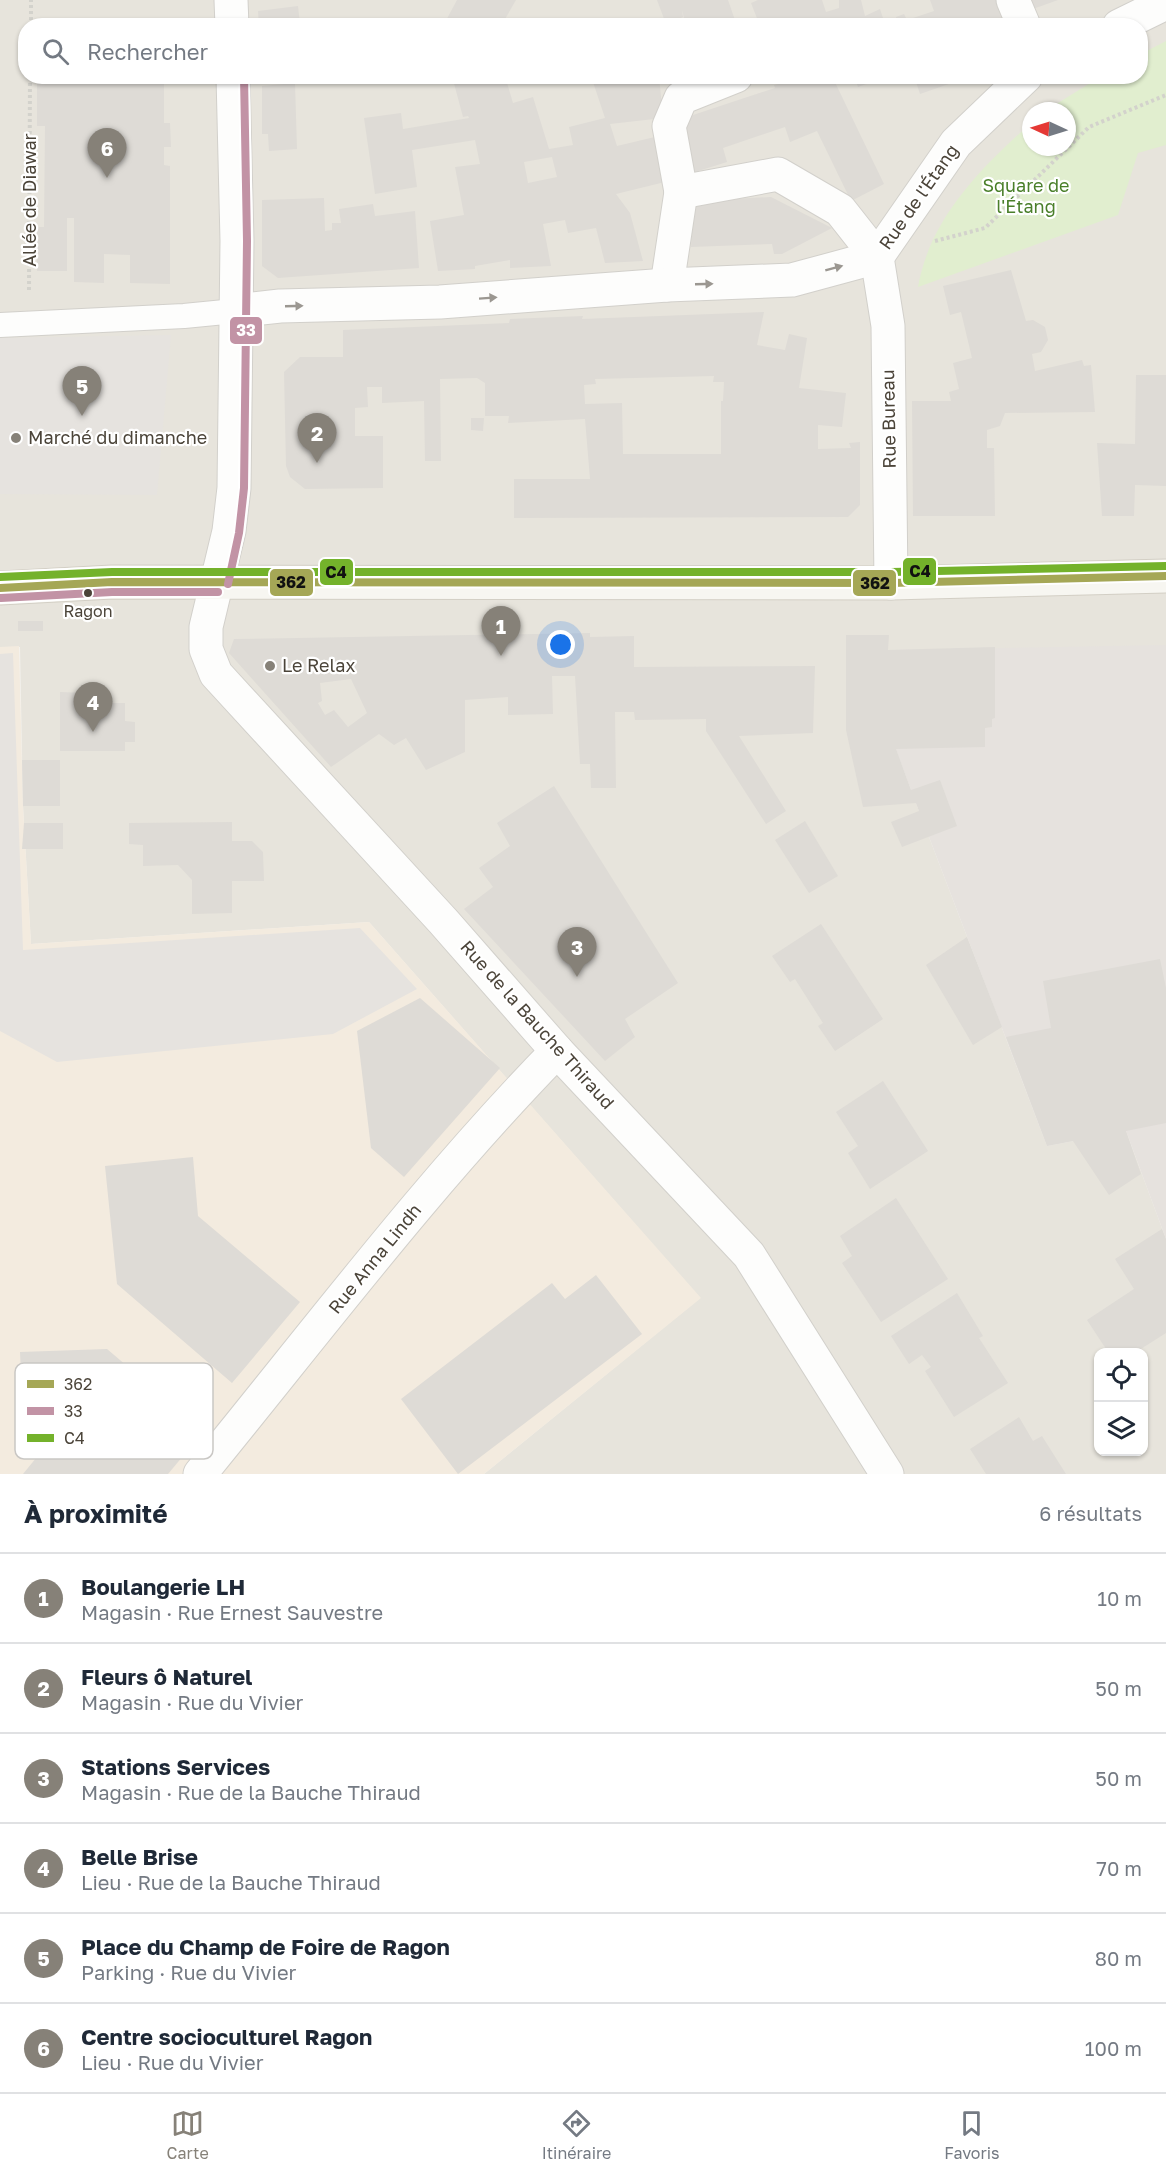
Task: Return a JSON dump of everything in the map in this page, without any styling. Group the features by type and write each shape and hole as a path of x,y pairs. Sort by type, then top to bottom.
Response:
{"main road":[{"path":"0,588 112,582 891,583 1166,576"}],"street":[{"path":"231,0 232,18"},
{"path":"1013,0 1021,18"},
{"path":"1135,18 1166,3"},
{"name":"Rue de la Bauche Thiraud","path":"233,84 234,488 229,531 219,582 206,627 206,649 216,674 443,921 557,1051 748,1255 887,1474"},
{"path":"668,285 681,192 669,126 681,98 716,84"},
{"name":"Rue de l'Étang","path":"235,311 280,306 440,302 668,285 792,280 877,257 956,143 1018,84"},
{"path":"681,192 778,174 840,210 877,257"},
{"name":"Rue Bureau","path":"877,257 888,326 891,583"},
{"name":"Rue Anna Lindh","path":"213,1458 396,1233 508,1102 557,1051"},
{"name":"Rue Anna Lindh","path":"200,1474 212,1459"}],"lane":[{"path":"0,325 184,316 235,311"}],"path":[{"path":"31,0 31,18"},
{"name":"Allée de Diawar","path":"29,323 30,84"},
{"path":"877,257 985,228 1089,127 1166,94"}],"shaded area":[{"path":"0,0 1166,0 1166,646 887,727 1047,1146 1126,1131 1166,1239 1166,1474 484,1474 700,1298 369,922 31,944 23,806 20,647 0,647"},
{"path":"171,335 157,495 0,494 0,338"},
{"path":"1166,645 1166,1239 1126,1131 1047,1146 887,727 888,650"},
{"path":"19,646 23,806 31,944 369,922 701,1298 484,1474 0,1474 0,647"},
{"path":"13,653 23,950 360,928 417,989 333,1034 57,1062 0,1031 0,654"}],"green space":[{"name":"Square de l'Étang","path":"1166,41 1166,145 1138,153 1118,215 918,287 924,262 934,239 960,196 976,176 1022,132 1022,156 1076,156 1076,102 1060,102 1089,84 1148,84 1148,50"}],"building":[{"path":"457,0 516,0 506,18 447,18"},
{"path":"657,0 728,0 734,18 684,18 682,10 683,17 664,18"},
{"path":"758,0 822,0 826,12 839,8 839,0 861,0 865,16 880,9 883,18 757,18 751,3"},
{"path":"930,0 999,0 1005,18 913,18 934,11"},
{"path":"1029,0 1058,0 1033,9"},
{"path":"298,6 299,18 258,18 258,11"},
{"path":"904,14 906,18 896,18 896,17"},
{"path":"37,84 164,84 164,123 170,123 171,147 164,147 164,165 170,166 170,284 130,283 130,255 104,254 104,283 74,282 74,218 67,218 67,271 37,271 37,227 44,227 45,126 37,126"},
{"path":"295,84 297,149 269,151 268,134 262,134 262,86"},
{"path":"454,84 507,84 513,103 533,97 549,149 573,145 569,127 605,118 594,84 660,84 663,118 610,124 617,146 659,136 669,181 616,194 630,213 643,261 605,263 596,228 568,233 565,220 543,224 551,266 510,268 510,260 475,266 475,269 438,271 430,221 464,215 455,167 480,164 475,140 412,150 417,187 375,194 364,118 401,113 403,129 469,118 468,116 463,117","holes":["552,157 557,177 528,183 524,162"]},
{"path":"836,84 884,184 851,201 817,131 790,142 785,127 723,148 727,162 695,172 678,123 693,115 775,88 774,85"},
{"path":"917,84 949,84 920,94"},
{"path":"771,197 832,228 782,254 774,254 772,244 691,247 693,201"},
{"path":"324,198 325,231 332,230 332,223 341,223 339,209 373,204 375,216 415,211 419,268 278,278 262,266 262,200"},
{"path":"1011,270 1026,321 1033,320 1045,327 1048,340 1041,352 1032,354 1035,371 1082,360 1084,366 1091,365 1095,412 1005,413 1000,426 987,430 987,448 994,448 995,516 913,516 912,401 951,401 949,392 959,389 953,363 972,358 961,312 950,315 943,286"},
{"path":"764,312 757,345 785,350 789,334 807,338 799,388 846,393 842,427 818,425 818,449 851,448 849,443 860,442 860,505 848,517 514,518 514,479 590,479 585,419 508,423 509,416 485,416 485,383 477,378 440,379 441,461 425,461 424,401 382,403 382,387 367,387 368,407 355,408 355,436 383,436 383,488 305,489 290,477 286,466 284,372 300,357 343,357 343,330 509,323 510,319 583,316 582,319","holes":["714,376 713,382 724,382 723,401 721,401 721,454 623,454 622,403 585,404 584,385 596,384 595,379"]},
{"path":"1136,375 1166,375 1166,486 1135,485 1134,516 1102,516 1097,443 1135,444"},
{"path":"471,418 484,418 483,431 471,430"},
{"path":"18,621 43,621 43,631 18,631"},
{"path":"590,633 590,637 634,636 634,667 815,666 813,733 739,736 786,811 766,824 706,731 706,719 635,720 634,712 615,712 616,788 591,788 590,764 580,764 575,676 552,676 553,714 508,715 508,697 465,700 465,752 426,770 406,738 394,745 379,734 331,767 229,653 234,639","holes":["351,679 367,713 348,727 334,710 325,715 318,703 322,701 320,683"]},
{"path":"846,635 889,635 888,650 995,647 995,718 992,719 992,727 985,728 985,747 896,749 911,790 940,780 957,826 902,847 891,822 919,811 916,803 863,807 846,730"},
{"path":"60,692 90,693 90,703 125,703 125,721 135,722 135,742 125,742 125,751 60,751"},
{"path":"22,760 60,760 60,806 23,806"},
{"path":"554,786 678,983 625,1019 635,1037 605,1061 464,909 493,887 479,868 510,846 497,823"},
{"path":"805,821 838,876 809,893 775,840"},
{"path":"232,822 232,841 252,841 263,852 264,881 232,881 232,913 192,914 192,880 178,865 143,866 143,845 129,844 129,823"},
{"path":"24,823 63,823 63,849 22,849"},
{"path":"821,924 883,1019 835,1051 818,1026 823,1023 795,979 790,982 772,956"},
{"path":"967,937 1002,1027 973,1045 926,965"},
{"path":"1160,959 1166,988 1166,1123 1126,1131 1141,1174 1109,1195 1073,1141 1047,1146 1006,1037 1051,1028 1043,981"},
{"path":"420,998 500,1068 404,1177 371,1148 357,1031"},
{"path":"883,1081 928,1151 870,1189 848,1153 858,1146 836,1112"},
{"path":"193,1157 198,1216 300,1302 232,1383 213,1367 213,1363 209,1363 117,1284 105,1166"},
{"path":"896,1198 948,1279 881,1322 842,1263 852,1256 840,1236"},
{"path":"1162,1229 1166,1239 1166,1333 1142,1348 1105,1348 1087,1320 1134,1289 1115,1259"},
{"path":"596,1275 642,1334 458,1474 401,1399 552,1283 565,1299"},
{"path":"957,1293 983,1336 979,1338 1008,1383 954,1417 925,1371 931,1367 922,1355 909,1364 891,1336"},
{"path":"107,1349 123,1363 20,1363 20,1352"},
{"path":"1019,1417 1033,1441 1042,1436 1066,1474 986,1474 970,1449"},
{"path":"35,1459 180,1459 168,1474 23,1474"}],"transit line":[{"name":"33","path":"228,584 239,533 244,488 247,241 244,84"},
{"name":"C4","path":"0,577 112,572 891,572 1166,566"},
{"name":"362","path":"0,588 112,582 891,583 1166,576"},
{"name":"33","path":"1,598 112,592 218,592"}],"place":[{"name":"Centre socioculturel Ragon","path":"107,178"},
{"name":"Place du Champ de Foire de Ragon","path":"82,416"},
{"name":"Marché du dimanche","path":"16,438"},
{"name":"Fleurs ô Naturel","path":"317,463"},
{"name":"Ragon","path":"88,593"},
{"name":"Boulangerie LH","path":"501,656"},
{"name":"Le Relax","path":"270,666"},
{"name":"Belle Brise","path":"93,732"},
{"name":"Stations Services","path":"577,977"}]}
